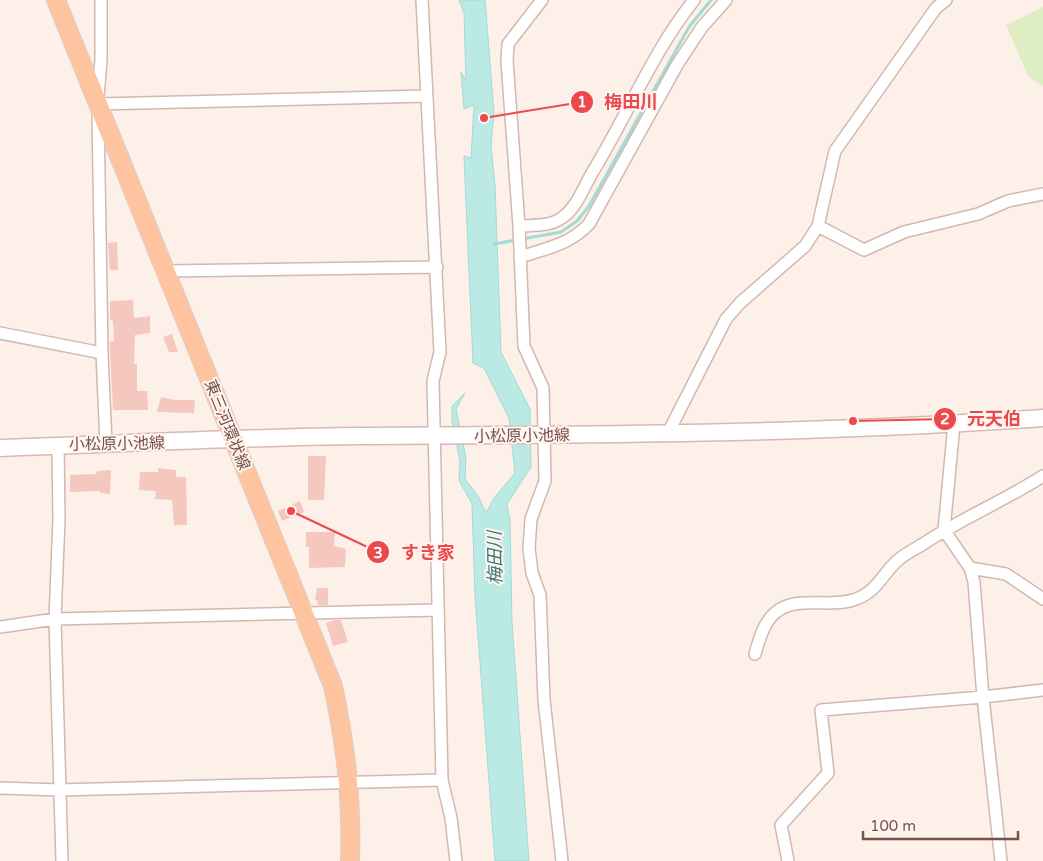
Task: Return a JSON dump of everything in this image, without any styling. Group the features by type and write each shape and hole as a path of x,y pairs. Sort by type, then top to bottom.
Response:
{"main road":[{"name":"東三河環状線","path":"56,0 332,686 345,740 350,783 350,861"},
{"name":"小松原小池線","path":"0,448 360,436 540,437 954,424 1043,418"}],"street":[{"path":"101,0 101,59 98,104 102,352 106,444"},
{"path":"422,0 440,352 433,382 440,437 438,610 442,694 442,780 451,818 456,861"},
{"path":"542,0 508,44 524,346 543,388 540,437 545,481 531,519 529,548 532,572 540,595 544,700 562,861"},
{"path":"519,235 563,217 575,203 678,19 694,0"},
{"path":"520,257 567,242 578,236 589,224 677,65 702,27 726,0"},
{"path":"668,432 726,319 740,303 805,246 818,226 836,152 936,8 946,0"},
{"path":"98,104 427,96"},
{"path":"818,226 864,250 904,232 978,214 1008,201 1043,194"},
{"path":"165,271 437,267"},
{"path":"0,333 102,352"},
{"path":"954,424 944,530 970,568 974,582 983,697 1000,861"},
{"path":"58,445 59,519 55,619 62,861"},
{"path":"755,654 762,632 774,613 790,604 833,604 853,600 872,590 897,561 944,530 1005,500 1043,477"},
{"path":"970,568 1006,574 1043,599"},
{"path":"0,627 55,619 438,610"},
{"path":"788,861 781,824 828,773 821,710 983,697 1043,690"},
{"path":"0,788 60,790 442,780"}],"green space":[{"path":"1043,7 1043,86 1028,76 1006,25"}],"water":[{"path":"459,0 485,0 494,113 491,145 495,185 501,352 530,409 531,467 507,504 510,521 512,622 529,861 495,861 475,596 472,504 459,480 460,461 452,421 452,406 465,393 456,409 466,458 465,479 478,496 486,513 494,498 515,473 509,418 484,368 473,363 464,156 471,158 474,105 464,109 461,72 466,81 464,13"}],"building":[{"path":"117,242 118,270 110,270 108,243"},
{"path":"133,300 134,318 150,316 150,333 135,335 134,364 137,364 137,391 147,391 148,410 113,410 110,341 114,341 113,321 110,320 110,301"},
{"path":"172,334 178,352 169,352 163,337"},
{"path":"161,397 175,400 195,400 194,413 157,412"},
{"path":"308,456 326,456 324,500 308,500"},
{"path":"158,468 176,470 176,477 186,477 187,525 174,525 172,500 155,499 156,491 139,490 140,472 158,472"},
{"path":"111,470 110,494 100,493 100,491 70,492 70,475 96,474 97,471"},
{"path":"300,501 304,512 282,521 278,511"},
{"path":"306,532 335,532 334,546 346,549 345,567 309,568 309,547 306,547"},
{"path":"317,588 328,588 328,605 317,605 318,601 315,600"},
{"path":"341,620 348,642 333,646 326,623"}],"waterway":[{"path":"494,244 561,232 577,221 589,206 689,27 711,0"}],"place":[{"name":"梅田川","path":"484,118"},
{"name":"元天伯","path":"853,421"},
{"name":"すき家","path":"291,511"}]}
